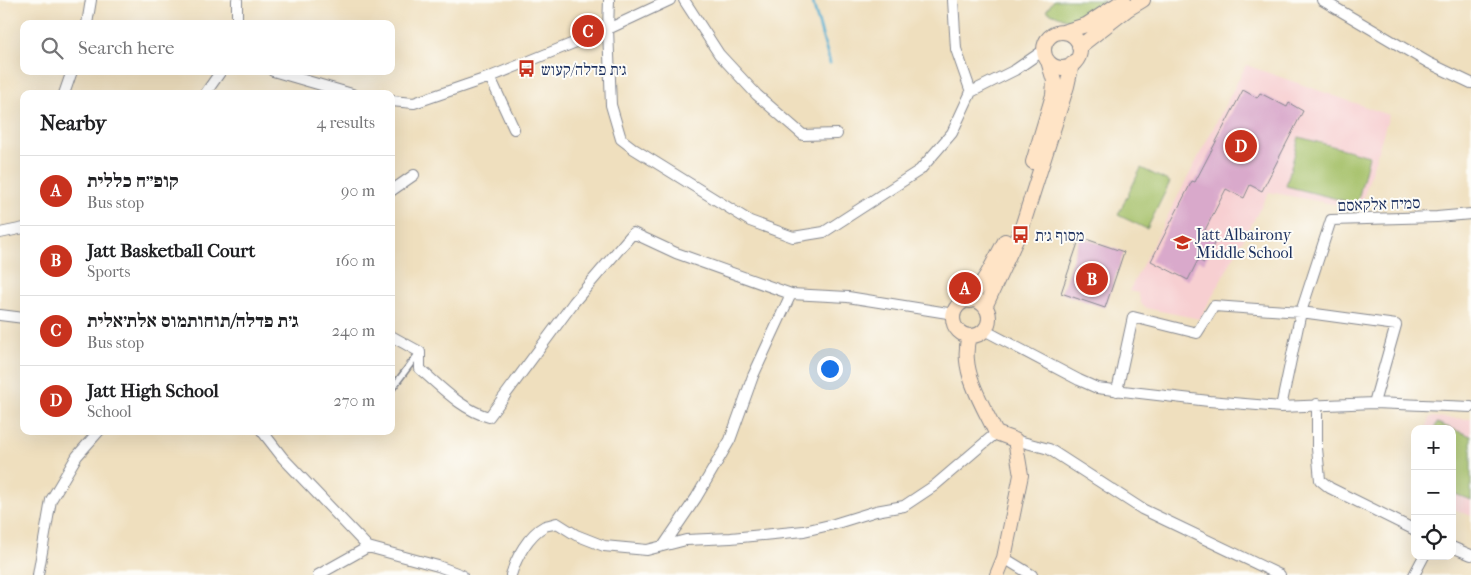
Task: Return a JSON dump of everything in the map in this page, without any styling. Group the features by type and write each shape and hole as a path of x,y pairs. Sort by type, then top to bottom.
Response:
{"street":[{"path":"88,20 91,0"},
{"path":"236,0 237,20"},
{"path":"609,0 608,29 611,105 621,139 750,221 793,237 824,232 920,170 952,133 971,92 1046,56"},
{"path":"395,101 414,103 490,77 608,29 670,0"},
{"path":"684,0 719,54 757,95 802,135 837,134"},
{"path":"953,0 956,49 971,92"},
{"path":"970,300 976,301 985,307 989,316 987,326 975,336 969,336 959,331 954,320 954,314 960,305 970,300 988,273 1014,224 1053,95 1054,81 1046,56 1048,39 1057,33 1086,25 1124,0"},
{"path":"1079,47 1143,0"},
{"path":"1322,0 1429,62 1471,83"},
{"path":"1046,56 1058,67 1072,64 1078,58 1079,47 1074,37 1063,32"},
{"path":"985,307 1022,227 1067,86 1072,64"},
{"path":"65,90 71,75"},
{"path":"208,90 218,75"},
{"path":"287,75 338,90"},
{"path":"490,77 514,129"},
{"path":"395,188 414,175"},
{"name":"סמיח אלקאסם","path":"1281,407 1301,312 1331,220 1437,217 1471,214"},
{"path":"0,233 20,229"},
{"path":"395,338 420,352 420,369 448,393 475,413 490,417 574,302 634,233 676,253 791,294 848,297 954,314"},
{"path":"664,546 696,498 730,440 753,376 791,294"},
{"path":"1117,391 1133,317 1198,332 1214,306 1301,312 1396,325 1374,403"},
{"path":"0,315 20,318"},
{"path":"984,330 1097,388 1210,402 1281,407 1374,403 1471,407"},
{"path":"969,336 965,348 967,368 996,433 1049,450 1142,509 1280,575"},
{"path":"1317,404 1317,448 1320,480 1330,488 1411,528"},
{"path":"511,575 515,561 533,536 546,526 557,524 576,535 604,546 647,550 686,540 732,538 804,531 904,506 934,486 996,433"},
{"path":"38,575 51,500 77,456 95,435"},
{"path":"265,435 283,458 368,548 438,566 462,575"},
{"path":"996,575 1004,558 1021,475 1015,440"},
{"path":"318,575 368,548"},
{"path":"1456,549 1471,555"},
{"path":"1004,558 1032,575"},
{"path":"1414,575 1422,560"}],"lane":[{"path":"395,385 420,352"}],"shaded area":[{"path":"1246,65 1389,115 1360,209 1269,192 1200,319 1144,307 1138,293 1129,291"},
{"path":"1430,417 1471,419 1471,516 1456,510 1456,425 1427,425"}],"green space":[{"path":"1054,0 1105,0 1073,22 1046,11"},
{"path":"1299,137 1369,156 1357,204 1286,186"},
{"path":"1141,168 1170,182 1147,229 1118,215"},
{"path":"1456,430 1471,436 1471,500 1456,494"}],"building":[{"path":"1243,90 1257,98 1260,93 1287,107 1289,103 1303,111 1262,191 1250,185 1244,198 1226,189 1204,232 1217,238 1204,263 1198,260 1188,280 1151,261 1192,181 1195,182"},
{"path":"1080,237 1124,252 1105,308 1061,293"}],"waterway":[{"path":"812,0 830,63"}],"place":[{"name":"ג׳ת פדלה/תוחותמוס אלת׳אלית","path":"588,31"},
{"name":"ג׳ת פדלה/קעוש","path":"527,69"},
{"name":"Jatt High School","path":"1241,146"},
{"name":"מסוף ג׳ת","path":"1021,235"},
{"name":"Jatt Albairony Middle School","path":"1182,243"},
{"name":"Jatt Basketball Court","path":"1092,279"},
{"name":"קופ״ח כללית","path":"965,288"}]}
